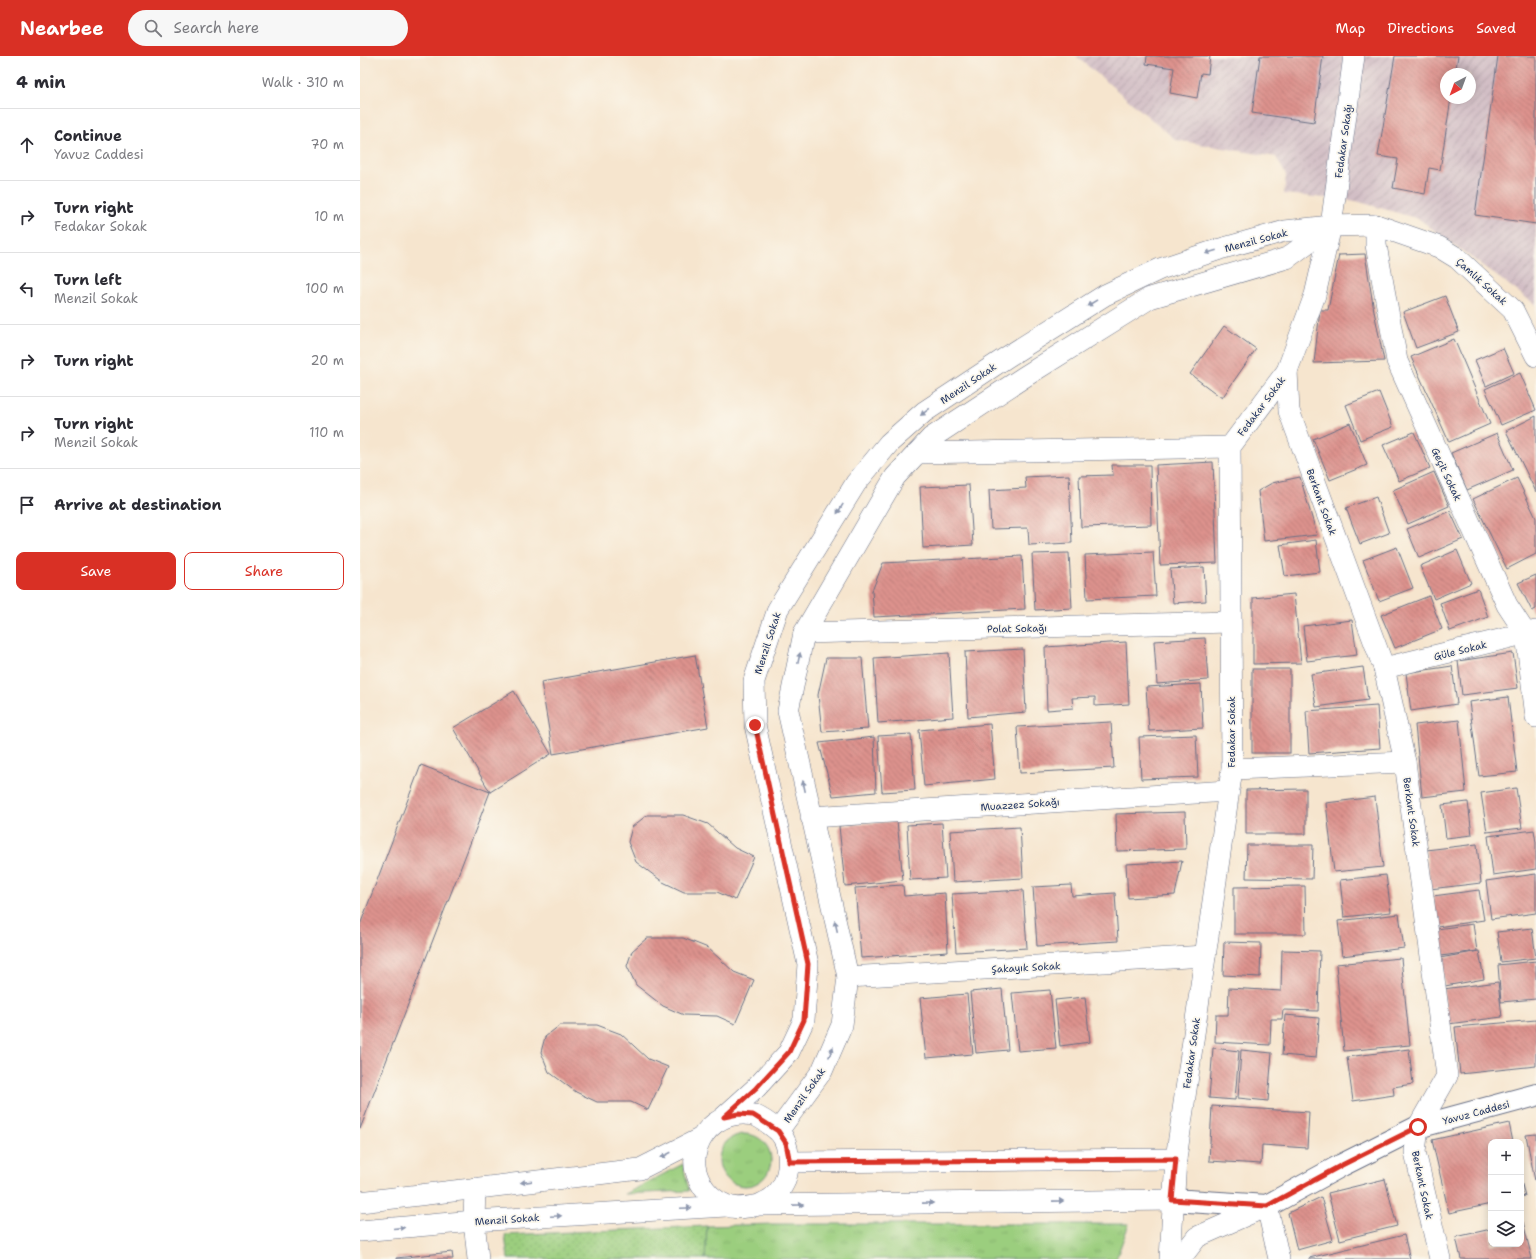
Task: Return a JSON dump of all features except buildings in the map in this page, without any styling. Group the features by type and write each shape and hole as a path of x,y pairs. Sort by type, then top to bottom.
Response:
{"street":[{"name":"Fedakar Sokağı","path":"1331,226 1354,56"},
{"name":"Çamlık Sokak","path":"1331,226 1376,225 1439,248 1457,258 1513,310 1534,347"},
{"name":"Geçit Sokak","path":"1376,225 1376,245 1397,361 1507,605 1531,632 1536,717"},
{"name":"Fedakar Sokak","path":"1170,1259 1172,1200 1176,1159 1232,769 1230,447 1287,371 1315,295 1331,226"},
{"name":"Menzil Sokak","path":"778,1131 822,1071 842,1025 848,977 788,711 804,633 895,476 931,438 1024,377 1150,298 1287,258 1331,226"},
{"name":"Menzil Sokak","path":"724,1117 756,1088 789,1052 804,1020 808,964 755,725 754,681 778,609 856,483 890,443 924,412 1105,295 1160,269 1220,249 1285,231 1331,226"},
{"name":"Berkant Sokak","path":"1287,371 1288,411 1384,668 1405,762 1446,1076 1418,1127 1415,1152 1440,1259"},
{"path":"917,453 1230,447"},
{"name":"Polat Sokağı","path":"804,633 1230,622"},
{"name":"Güle Sokak","path":"1384,668 1531,632"},
{"path":"1232,769 1405,762"},
{"name":"Muazzez Sokağı","path":"811,818 1228,791"},
{"name":"Şakayık Sokak","path":"848,977 1205,956"},
{"name":"Yavuz Caddesi","path":"1267,1206 1342,1165 1418,1127 1536,1095"},
{"path":"759,1205 773,1197 782,1186 788,1172 789,1162 786,1143 778,1131 753,1115 738,1114 724,1117 712,1125 701,1138 696,1153 696,1169 701,1185 712,1197 726,1206 742,1208 759,1205 1172,1200 1267,1206"},
{"path":"360,1202 640,1169 701,1138"},
{"path":"789,1162 1176,1159"},
{"path":"475,1188 474,1221 478,1259"},
{"name":"Menzil Sokak","path":"360,1231 474,1221 726,1206"},
{"path":"1180,1259 1197,1237 1267,1206"},
{"path":"1267,1206 1279,1259"}],"shaded area":[{"path":"1076,56 1536,56 1536,305 1419,219 1356,201 1284,194 1286,175 1276,157 1176,140"}],"green space":[{"path":"740,1134 750,1134 764,1141 771,1155 771,1165 764,1179 750,1186 740,1186 730,1182 723,1175 719,1165 719,1155 723,1145 730,1138"},
{"path":"683,1164 689,1191 625,1194"},
{"path":"773,1224 1129,1224 1116,1259 705,1259 707,1226"},
{"path":"707,1226 705,1259 508,1259 505,1235"}],"route":[{"path":"755,725 808,964 804,1020 789,1052 756,1088 724,1117 738,1114 753,1115 778,1131 786,1143 789,1162 1176,1159 1172,1200 1267,1206 1342,1165 1418,1127"}]}
